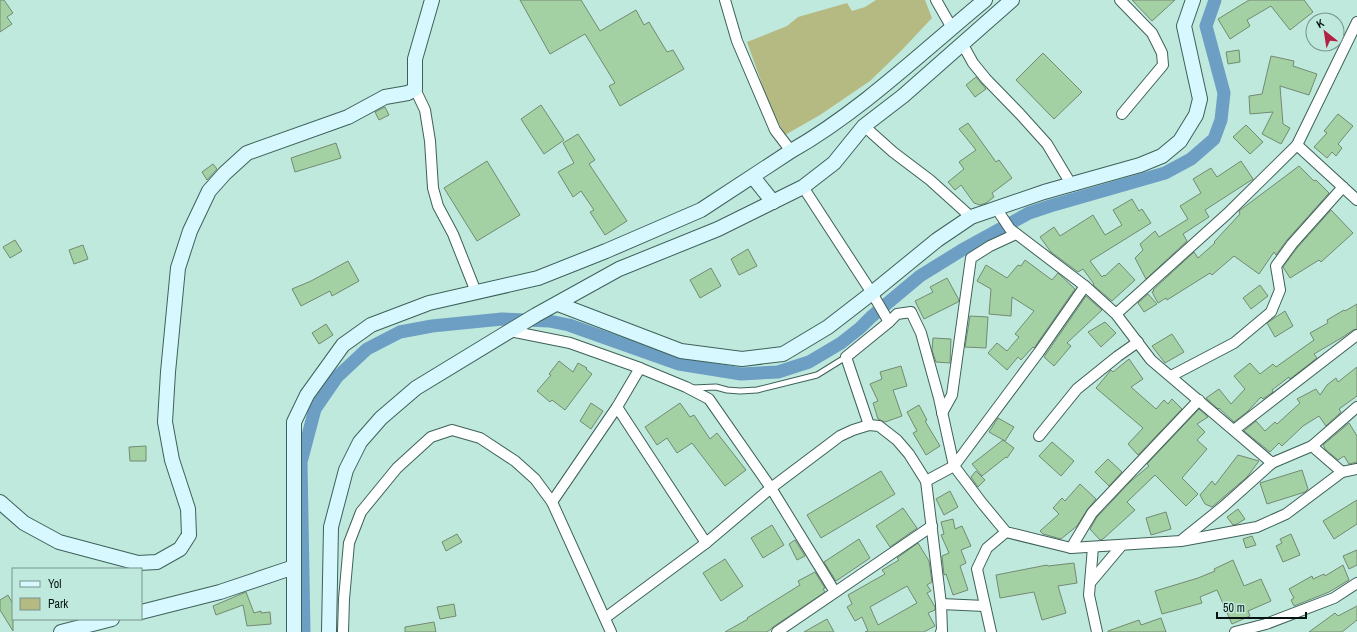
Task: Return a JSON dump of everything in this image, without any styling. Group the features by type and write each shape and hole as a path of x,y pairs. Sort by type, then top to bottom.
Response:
{"main road":[{"path":"0,502 24,523 59,542 138,563 157,562 180,549 189,535 188,510 172,460 165,422 168,372 178,268 190,231 209,191 225,173 247,153 348,117 385,97 408,93 415,89 414,59 432,0"},
{"path":"294,632 294,422 307,395 343,345 371,325 429,303 538,278 606,251 701,210 805,143 854,109 928,49 985,0"},
{"path":"329,632 331,527 346,470 360,442 381,418 416,388 536,315 619,269 718,229 803,187 834,163 864,126 903,96 963,45 1012,0"},
{"path":"558,304 681,351 742,359 783,354 876,299 937,240 971,217 1000,213 1044,192 1140,165 1162,156 1180,141 1196,115 1200,99 1184,26 1193,0"},
{"path":"753,177 773,202"},
{"path":"142,612 220,592 294,567"},
{"path":"61,632 108,620"}],"street":[{"path":"725,0 737,41 775,130 791,152"},
{"path":"936,0 952,28"},
{"path":"1120,0 1152,33 1162,53 1163,59 1163,65 1122,114"},
{"path":"1116,314 1227,214 1297,145 1357,22"},
{"path":"963,45 973,62 986,79 1047,144 1071,184"},
{"path":"415,89 424,110 430,141 432,188 436,200 453,234 476,292"},
{"path":"864,126 893,152 930,180 971,217"},
{"path":"1297,145 1357,200"},
{"path":"803,187 876,299 887,319"},
{"path":"1170,376 1234,343 1271,312 1280,290 1276,266 1292,244 1343,188"},
{"path":"1000,213 1013,231 1084,286 1116,314 1151,360 1272,463"},
{"path":"942,413 952,395 971,258 1013,231"},
{"path":"926,481 954,466 1040,352 1084,286"},
{"path":"869,425 846,357 887,319 903,312 911,312 921,333 954,466 1006,532 1071,548 1181,541 1257,527 1286,514 1342,472 1357,469"},
{"path":"513,330 570,343 640,368 690,389 709,399 771,488 835,592"},
{"path":"1234,430 1357,335"},
{"path":"1039,436 1076,389 1138,342"},
{"path":"552,502 617,407 640,368"},
{"path":"1071,548 1092,513 1199,400"},
{"path":"617,407 706,543"},
{"path":"1181,541 1224,506 1272,463 1312,446 1357,407"},
{"path":"605,618 706,543 771,488 840,436 869,425 879,426 897,440 909,454 926,481 941,604 941,632"},
{"path":"343,632 344,598 349,543 361,512 398,468 431,437 452,430 480,438 515,461 535,479 552,502 611,632"},
{"path":"1312,446 1342,472"},
{"path":"777,632 932,526"},
{"path":"991,632 977,568 987,548 1006,532"},
{"path":"1090,583 1122,545"},
{"path":"1094,547 1089,594 1097,632"},
{"path":"1235,632 1266,624 1334,598 1357,583"},
{"path":"941,604 985,606"}],"lane":[{"path":"690,389 716,387 726,390 757,390 817,375 846,357"}],"green space":[{"path":"876,0 925,0 932,18 870,81 820,115 785,135 771,109 747,42 787,26 798,17 847,3 852,11 865,7"}],"building":[{"path":"0,0 4,0 13,13 7,17 12,24 0,32"},
{"path":"520,0 581,0 600,31 636,10 644,25 649,22 667,52 673,50 684,69 620,106 609,86 615,83 585,34 550,54"},
{"path":"1132,0 1175,0 1152,21"},
{"path":"1249,0 1304,0 1313,12 1305,12 1305,18 1290,30 1271,6 1247,20 1250,26 1230,39 1218,19"},
{"path":"1239,50 1240,62 1228,64 1226,52"},
{"path":"1043,53 1082,92 1054,119 1016,80"},
{"path":"1271,56 1294,61 1293,66 1317,74 1309,95 1280,86 1283,124 1290,128 1281,144 1262,134 1273,112 1250,114 1249,96 1262,94"},
{"path":"976,77 986,89 975,97 966,85"},
{"path":"541,105 564,140 544,154 521,119"},
{"path":"385,107 389,115 379,120 375,112"},
{"path":"1338,114 1353,126 1338,144 1342,148 1336,156 1332,152 1327,158 1314,147 1327,133 1324,131"},
{"path":"968,123 996,162 999,160 1012,178 992,193 994,197 986,203 980,205 974,203 961,185 955,190 948,182 964,169 959,162 976,150 959,129"},
{"path":"1246,125 1263,142 1250,154 1233,137"},
{"path":"578,134 595,160 589,164 627,221 605,235 590,212 594,210 581,191 573,197 558,172 574,163 563,143"},
{"path":"336,143 341,158 295,172 291,158"},
{"path":"487,161 520,215 477,241 444,188"},
{"path":"1241,161 1253,179 1205,210 1209,217 1183,234 1187,241 1146,279 1135,258 1143,250 1140,244 1155,231 1159,237 1188,219 1180,206 1201,193 1193,179 1211,168 1217,177"},
{"path":"213,164 217,169 207,180 202,172"},
{"path":"1299,166 1329,193 1287,240 1276,255 1274,252 1259,274 1234,256 1212,275 1210,273 1167,300 1166,298 1158,303 1152,292 1154,291 1153,290 1194,252 1198,258 1215,243 1214,242 1240,214 1239,211"},
{"path":"1132,199 1139,211 1142,209 1151,223 1090,261 1102,277 1119,263 1135,280 1112,301 1093,285 1094,284 1083,269 1078,272 1051,252 1040,237 1054,227 1060,236 1093,215 1105,235 1122,225 1113,210"},
{"path":"1331,210 1353,233 1321,262 1319,260 1290,278 1283,267 1297,248"},
{"path":"15,240 22,251 10,258 3,247"},
{"path":"83,245 88,259 74,264 69,250"},
{"path":"748,249 757,266 739,275 731,259"},
{"path":"1025,260 1052,280 1058,273 1075,289 1034,348 1033,347 1021,360 1018,357 1007,370 988,353 997,343 1007,351 1019,337 1015,334 1034,311 1012,297 1011,316 989,314 991,289 977,281 986,265 1007,278 1018,265 1021,266"},
{"path":"348,261 359,281 332,296 330,291 301,306 292,289 311,281"},
{"path":"711,268 721,286 700,298 690,280"},
{"path":"947,278 959,300 958,302 924,319 915,301 933,292 930,287"},
{"path":"1260,285 1268,296 1251,309 1243,298"},
{"path":"1148,294 1157,304 1144,312 1138,303"},
{"path":"1086,296 1102,310 1067,343 1071,346 1054,366 1044,357"},
{"path":"1357,304 1357,329 1314,354 1317,358 1290,379 1289,377 1263,399 1261,397 1248,411 1234,422 1206,398 1219,389 1231,404 1245,389 1234,376 1250,363 1260,374 1273,364 1276,367 1314,340 1310,333 1328,323 1327,320"},
{"path":"1285,311 1293,326 1275,337 1267,323"},
{"path":"970,316 988,317 986,348 965,347"},
{"path":"1105,322 1116,333 1101,347 1088,332"},
{"path":"326,324 333,335 319,344 312,333"},
{"path":"1172,334 1184,352 1165,363 1152,346"},
{"path":"933,338 951,339 950,363 936,362 932,350"},
{"path":"1129,359 1143,379 1131,387 1156,409 1164,400 1168,404 1172,399 1182,409 1138,455 1128,444 1143,428 1096,388 1111,370 1113,372"},
{"path":"559,361 573,372 578,363 587,368 586,369 592,374 565,410 552,400 550,402 537,391 551,375 549,374"},
{"path":"901,366 907,386 893,390 902,416 885,422 878,419 873,403 878,401 870,384 882,379 880,372"},
{"path":"1357,367 1357,396 1339,409 1341,412 1326,426 1319,416 1303,426 1282,446 1279,443 1270,452 1244,431 1256,421 1265,431 1275,422 1277,424 1300,403 1297,399 1316,389 1320,395 1327,385 1336,378 1338,382"},
{"path":"591,403 603,411 591,429 580,421"},
{"path":"680,403 690,417 694,415 710,439 717,433 746,470 725,486 692,443 677,453 667,438 657,445 645,427"},
{"path":"919,405 927,420 925,421 940,446 926,455 913,433 917,431 907,412"},
{"path":"1199,409 1208,417 1197,424 1205,432 1197,440 1207,449 1182,478 1198,494 1186,506 1155,475 1127,502 1135,510 1100,540 1090,529 1097,517 1131,481 1149,466 1147,464"},
{"path":"998,418 1014,427 1005,441 989,432"},
{"path":"1349,423 1357,436 1357,462 1349,464 1344,456 1338,460 1326,450 1323,445"},
{"path":"1003,440 1014,448 1007,458 1006,457 982,476 972,464"},
{"path":"1052,442 1074,461 1061,476 1039,456"},
{"path":"146,446 146,461 130,461 129,447"},
{"path":"1238,455 1259,461 1247,477 1212,507 1205,504 1200,495 1212,481 1215,485"},
{"path":"1108,459 1122,472 1109,486 1095,472"},
{"path":"1302,470 1308,489 1305,492 1267,504 1260,483"},
{"path":"881,471 895,494 821,538 807,515"},
{"path":"976,471 985,480 978,487 971,477"},
{"path":"1080,484 1096,499 1077,526 1061,539 1043,534 1040,531 1059,514 1053,508 1062,498 1065,501"},
{"path":"950,491 958,507 944,515 936,499"},
{"path":"1357,500 1357,524 1334,539 1323,521"},
{"path":"903,508 917,528 890,547 876,526"},
{"path":"1238,509 1245,519 1233,525 1227,517"},
{"path":"1166,512 1171,529 1151,535 1146,518"},
{"path":"953,519 955,529 962,526 971,546 961,550 966,563 960,566 968,590 953,595 946,574 944,575 942,556 949,553 941,535 944,534 941,522"},
{"path":"772,525 784,545 763,558 751,538"},
{"path":"457,534 462,542 446,551 442,542"},
{"path":"1291,534 1300,555 1283,562 1276,546 1282,543 1280,539"},
{"path":"1252,536 1256,545 1246,548 1243,539"},
{"path":"859,539 870,558 836,581 824,562"},
{"path":"795,540 805,556 797,560 789,544"},
{"path":"918,543 929,561 932,582 927,585 931,591 927,593 935,607 935,610 928,613 935,626 924,632 865,632 868,631 862,617 855,621 847,607 852,604 848,595 885,574 882,570 899,560 897,558","holes":["907,586 917,603 878,625 870,607"]},
{"path":"1357,550 1357,565 1349,569 1343,556"},
{"path":"725,559 743,586 721,601 703,573"},
{"path":"1233,560 1244,586 1261,579 1271,601 1248,611 1250,616 1232,624 1217,590 1200,597 1202,603 1162,614 1155,591 1198,578 1215,571 1214,569"},
{"path":"1074,563 1077,583 1058,586 1066,613 1042,620 1034,592 1000,598 996,575 1047,565"},
{"path":"1343,565 1349,580 1329,592 1294,606 1291,600 1294,598 1289,589 1312,576 1313,579 1324,574 1325,576"},
{"path":"815,572 825,588 823,589 825,592 767,632 725,632 800,585 798,581"},
{"path":"246,592 254,613 261,611 261,613 270,612 271,624 247,626 243,605 216,615 213,606"},
{"path":"8,595 12,602 13,631 0,610 0,600"},
{"path":"454,604 456,616 440,619 437,607"},
{"path":"1357,606 1357,620 1342,632 1309,632 1335,613 1338,616"},
{"path":"1161,618 1166,632 1108,632 1139,620 1141,625"},
{"path":"827,619 834,632 804,632"},
{"path":"434,622 436,632 405,632 405,627"}],"waterway":[{"path":"304,632 301,462 315,409 337,377 367,349 400,332 432,326 502,319 549,321 569,325 679,364 741,374 778,372 809,362 841,343 920,276 962,250 1029,213 1165,173 1191,159 1214,139 1221,120 1224,93 1206,26 1215,0"}]}
